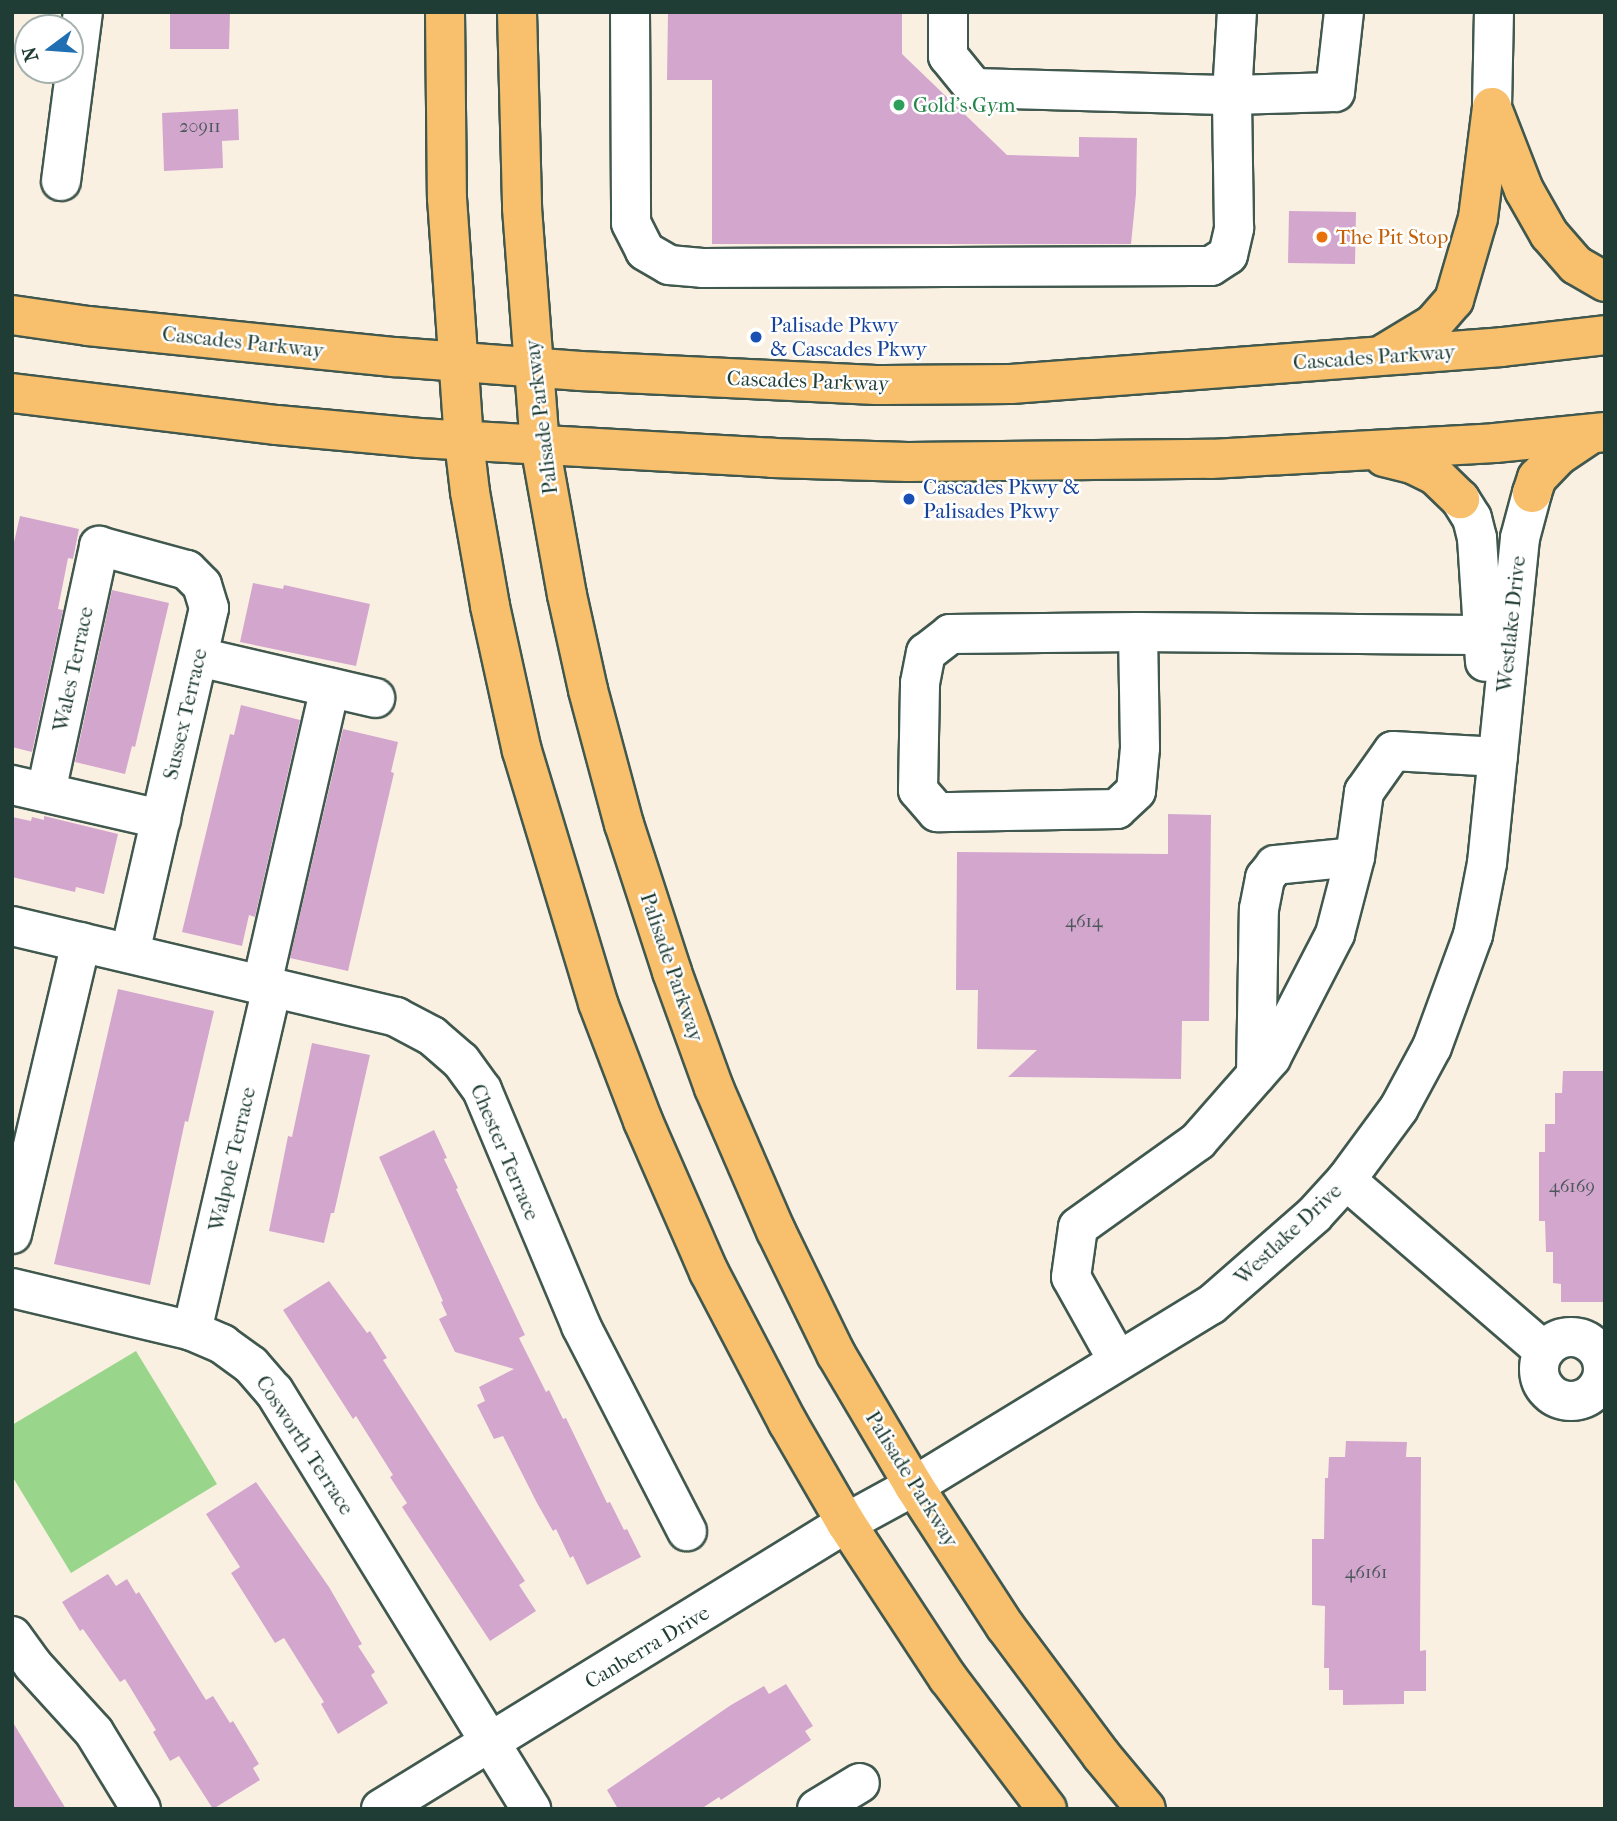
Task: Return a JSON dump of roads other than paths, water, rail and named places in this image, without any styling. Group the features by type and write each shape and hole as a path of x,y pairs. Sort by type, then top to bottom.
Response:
{"main road":[{"path":"445,12 447,198 464,441 490,606 522,751 598,1003 643,1121 709,1272 788,1423 846,1523 948,1678 1047,1809"},
{"name":"Palisade Parkway","path":"517,12 516,86 540,445 567,595 588,690 624,824 671,972 714,1087 776,1231 836,1354 914,1486 1005,1626 1101,1755 1146,1809"},
{"path":"1492,107 1524,190 1549,234 1576,265 1605,282"},
{"path":"1379,357 1433,324 1454,300 1478,218 1492,107"},
{"name":"Cascades Parkway","path":"12,315 114,329 458,362 876,385 1011,384 1379,357 1605,335"},
{"path":"12,393 277,425 464,441 908,462 1211,458 1495,443 1599,433"},
{"path":"1532,493 1537,478 1558,456 1599,433"},
{"path":"1358,450 1412,464 1436,475 1460,499"}],"street":[{"path":"61,181 83,12"},
{"path":"630,12 631,223 645,251 669,265 702,268 1211,266 1228,255 1234,228 1232,95 1237,12"},
{"path":"948,12 948,56 974,88 1232,95 1335,92 1344,12"},
{"path":"1492,107 1494,12"},
{"name":"Westlake Drive","path":"914,1486 1211,1305 1314,1215 1346,1180 1399,1108 1451,1003 1473,935 1487,863 1520,538 1532,493"},
{"name":"Westlake Drive","path":"1460,499 1472,518 1477,538 1481,635 1498,757"},
{"name":"Sussex Terrace","path":"99,546 172,563 187,570 202,585 209,608 130,953"},
{"name":"Wales Terrace","path":"99,546 29,789 161,819"},
{"path":"1138,632 1140,748 1136,791 1117,809 937,812 918,790 919,683 926,653 950,634 1138,632 1481,635"},
{"path":"199,657 375,698"},
{"name":"Walpole Terrace","path":"192,1331 330,688"},
{"path":"1118,1361 1071,1277 1078,1227 1198,1141 1271,1058 1335,934 1355,857 1364,792 1393,751 1498,757"},
{"path":"1256,1075 1259,909 1265,878 1275,865 1355,857"},
{"name":"Chester Terrace","path":"12,926 396,1017 432,1036 461,1061 482,1090 580,1326 687,1531"},
{"path":"12,1234 81,942"},
{"path":"1346,1180 1544,1351"},
{"name":"Cosworth Terrace","path":"12,1287 192,1331 222,1343 251,1365 274,1391 531,1809"},
{"name":"Canberra Drive","path":"381,1809 846,1523 914,1486"},
{"path":"12,1636 33,1665 94,1732 141,1809"},
{"path":"817,1809 860,1783"}],"place":[{"name":"Gold's Gym","path":"899,105"},
{"name":"The Pit Stop","path":"1322,237"},
{"name":"Palisade Pkwy & Cascades Pkwy","path":"756,337"},
{"name":"Cascades Pkwy & Palisades Pkwy","path":"909,499"}]}
